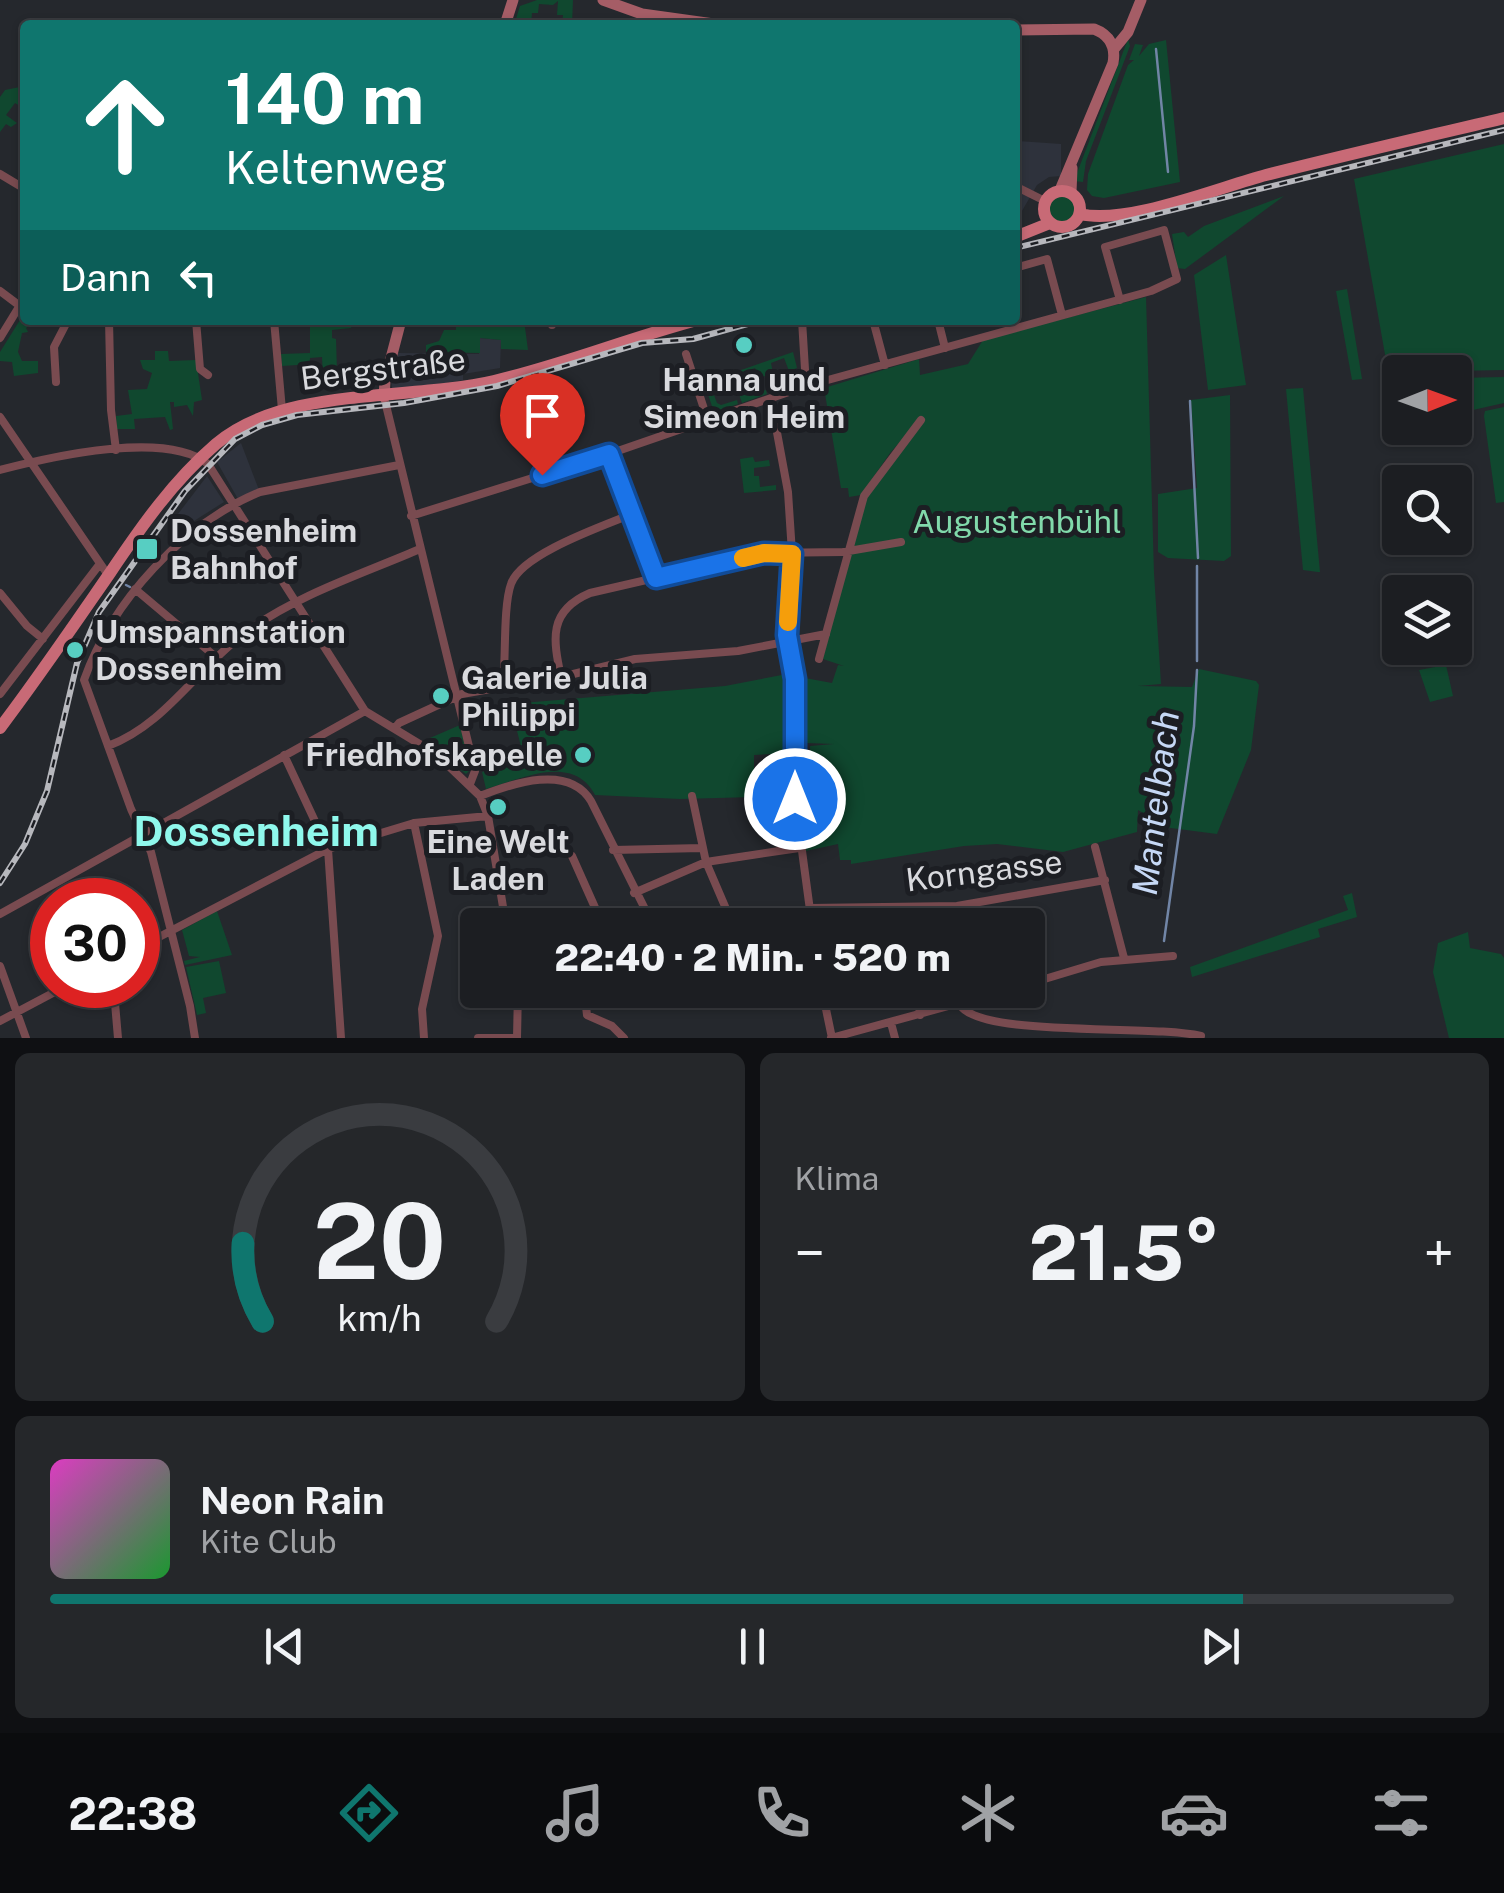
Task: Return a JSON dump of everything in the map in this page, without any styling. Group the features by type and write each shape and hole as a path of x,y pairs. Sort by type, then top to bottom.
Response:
{"main road":[{"path":"1080,214 1102,217 1129,212 1504,118"},
{"path":"1020,235 1050,223 1067,226 1080,214 1080,204 1065,191 1045,201 1044,213 1050,223"},
{"name":"Bergstraße","path":"0,728 104,570 201,458 233,432 282,410 494,381 659,325"}],"street":[{"path":"602,0 642,14 685,20"},
{"path":"1065,191 1114,52 1128,32 1140,0"},
{"path":"1106,35 1132,21"},
{"path":"1020,30 1094,30 1106,35 1114,52"},
{"path":"1020,188 1045,201"},
{"path":"411,516 609,454 806,386 1002,331 1120,300 1152,291 1177,278 1164,230 1105,247 1120,300"},
{"path":"1020,267 1047,259 1062,315"},
{"path":"0,338 20,304"},
{"path":"56,382 54,347 65,325"},
{"path":"109,325 110,410 116,450"},
{"path":"196,325 200,370 208,375"},
{"path":"274,325 282,410"},
{"path":"400,325 384,397 475,771 470,784"},
{"path":"800,325 806,386"},
{"path":"874,325 886,365"},
{"path":"939,325 946,348"},
{"path":"1001,325 1002,331"},
{"path":"686,354 708,421"},
{"path":"771,400 788,492 792,554 782,642 795,679 795,799 810,908"},
{"path":"0,418 104,570 0,694"},
{"path":"819,659 856,517 868,487 920,420"},
{"path":"0,470 116,450 193,452 201,458 365,711 436,754 480,796 488,816 503,908"},
{"path":"609,454 656,578"},
{"path":"195,1038 144,836 84,680 116,615 135,589 188,538 235,505 260,492 399,465"},
{"path":"503,687 508,597 517,573 574,538 632,514"},
{"path":"561,677 555,642 560,616 564,609 590,593 764,553 849,550 901,542"},
{"path":"108,746 140,732 255,626 297,603 420,549"},
{"path":"135,589 217,658"},
{"path":"1,597 27,626 44,638"},
{"path":"394,728 457,696 635,659 719,654 826,634"},
{"path":"0,914 365,711"},
{"path":"284,755 328,848 342,1038"},
{"path":"480,796 546,780 572,780 586,791 643,908"},
{"path":"692,796 706,862 726,908"},
{"path":"160,937 328,848 414,823 488,816"},
{"path":"414,823 438,936 422,1009 424,1038"},
{"path":"1095,847 1124,958"},
{"path":"613,850 702,848"},
{"path":"634,893 706,862 800,848"},
{"path":"572,856 595,908"},
{"name":"Korngasse","path":"906,908 957,906 1105,880"},
{"path":"1045,979 1124,958 1173,956"},
{"path":"0,966 26,1038"},
{"path":"0,1022 30,1005"},
{"path":"115,1008 118,1038"},
{"path":"478,1038 516,1038 517,1008"},
{"path":"586,1008 586,1013 612,1026 624,1038"},
{"path":"825,1008 831,1038 948,1008"},
{"path":"919,1008 920,1015"},
{"path":"961,1008 979,1026 1003,1034 1093,1037 1113,1032 1162,1031 1202,1036"},
{"path":"891,1023 894,1038"}],"shaded area":[{"path":"1020,141 1061,144 1061,176 1049,177 1037,185 1020,214"},
{"path":"480,338 501,340 500,368 463,374 463,380 392,389 391,376 398,353 479,354"},
{"path":"241,443 259,490 238,499 217,462"},
{"path":"207,476 224,502 186,526 178,514"}],"green space":[{"path":"537,0 573,0 572,20 562,20 563,15 557,15 558,1 553,5 539,4 531,20 516,20 520,6"},
{"path":"1128,39 1130,46 1086,161 1083,182 1074,181"},
{"path":"1166,40 1180,182 1104,198 1092,196 1087,190 1088,174 1128,65 1134,60 1129,60 1135,44 1143,45 1139,56 1149,44"},
{"path":"20,87 20,106 15,103 6,115 17,123 11,127 6,124 0,132 0,97 5,90"},
{"path":"1504,144 1504,370 1472,371 1472,355 1385,355 1354,179"},
{"path":"1062,194 1073,199 1078,210 1073,221 1062,226 1051,221 1046,210 1051,199"},
{"path":"1284,196 1185,269 1177,268 1172,234 1184,232 1188,237 1204,226"},
{"path":"1226,255 1246,385 1208,390 1194,275"},
{"path":"1347,289 1362,379 1352,380 1336,291"},
{"name":"Augustenbühl","path":"1146,297 1161,684 1138,686 1192,687 1199,669 1256,681 1259,685 1251,750 1217,834 1140,824 1143,813 1138,810 1137,832 1063,852 997,844 851,864 851,860 840,860 838,844 806,851 799,770 811,769 810,746 834,744 806,743 805,678 832,683 838,665 844,666 823,659 862,505 922,417 890,453 861,495 849,497 848,488 841,488 824,388 919,359 920,375 968,364 983,340"},
{"path":"20,320 20,325 29,325 28,332 22,333 18,352 22,361 38,361 38,373 14,376 12,362 0,361 0,352"},
{"path":"352,325 332,330 337,371 333,371 333,377 341,381 323,380 322,357 310,358 309,372 297,365 282,366 281,354 310,353 310,327"},
{"path":"456,325 525,325 528,350 501,349 501,340 480,338 480,353 426,352 426,345 439,341 444,330 456,330"},
{"path":"155,351 168,351 169,361 196,360 202,400 194,402 193,416 187,405 174,407 174,402 170,402 173,429 170,430 165,417 134,419 135,429 117,429 116,416 132,414 128,390 147,389 152,373 143,369 140,360 155,360"},
{"path":"793,352 797,368 789,371 784,358 771,363 775,384 792,381 793,385 771,393 765,376 759,378 755,368 740,377 746,394 766,390 767,394 742,403 736,385 728,387 725,378 711,387 717,403 737,400 738,404 714,412 704,383"},
{"path":"1504,377 1504,403 1472,410 1472,378"},
{"path":"1303,388 1320,572 1303,570 1286,389"},
{"path":"1230,395 1231,556 1224,561 1168,558 1158,552 1158,494 1197,488 1191,400"},
{"path":"1504,407 1504,502 1496,503 1484,416 1485,411"},
{"path":"753,457 755,462 769,460 770,466 754,468 760,487 776,485 776,490 744,493 740,459"},
{"path":"1446,665 1453,696 1430,702 1419,670"},
{"path":"787,674 784,741 790,742 790,753 754,755 754,797 595,795 585,782 560,772 530,775 486,789 482,772 524,758 510,704 725,686"},
{"path":"460,725 470,770 466,774 423,741"},
{"path":"1352,893 1357,917 1318,929 1320,937 1192,977 1190,967 1348,910 1343,896"},
{"path":"217,911 232,955 185,965 184,961 200,957 189,956 182,930"},
{"path":"1468,932 1470,948 1504,958 1504,1038 1449,1038 1433,972 1438,943"},
{"path":"219,961 226,993 203,998 206,1013 197,1015 186,967"}],"waterway":[{"name":"Mantelbach","path":"1156,49 1168,172"},
{"name":"Mantelbach","path":"1190,401 1198,558"},
{"name":"Mantelbach","path":"1197,566 1197,661"},
{"path":"126,585 130,587"},
{"name":"Mantelbach","path":"1164,941 1194,726 1197,670"}],"railway":[{"path":"1020,247 1504,130"},
{"path":"0,883 25,844 47,791 77,663 99,612 185,491 235,439 262,425 297,415 404,403 497,386 642,343 693,339 744,325"}],"slow traffic":[{"path":"743,558 764,553 792,554 788,622"}],"place":[{"name":"Hanna und Simeon Heim","path":"744,345"},
{"name":"Dossenheim Bahnhof","path":"147,549"},
{"name":"Umspannstation Dossenheim","path":"75,650"},
{"name":"Galerie Julia Philippi","path":"441,696"},
{"name":"Friedhofskapelle","path":"583,755"},
{"name":"Eine Welt Laden","path":"498,807"}],"district":[{"name":"Dossenheim","path":"256,831"}],"route":[{"path":"542,475 609,454 656,578 764,553 792,554 787,635 795,679 795,799"}]}
